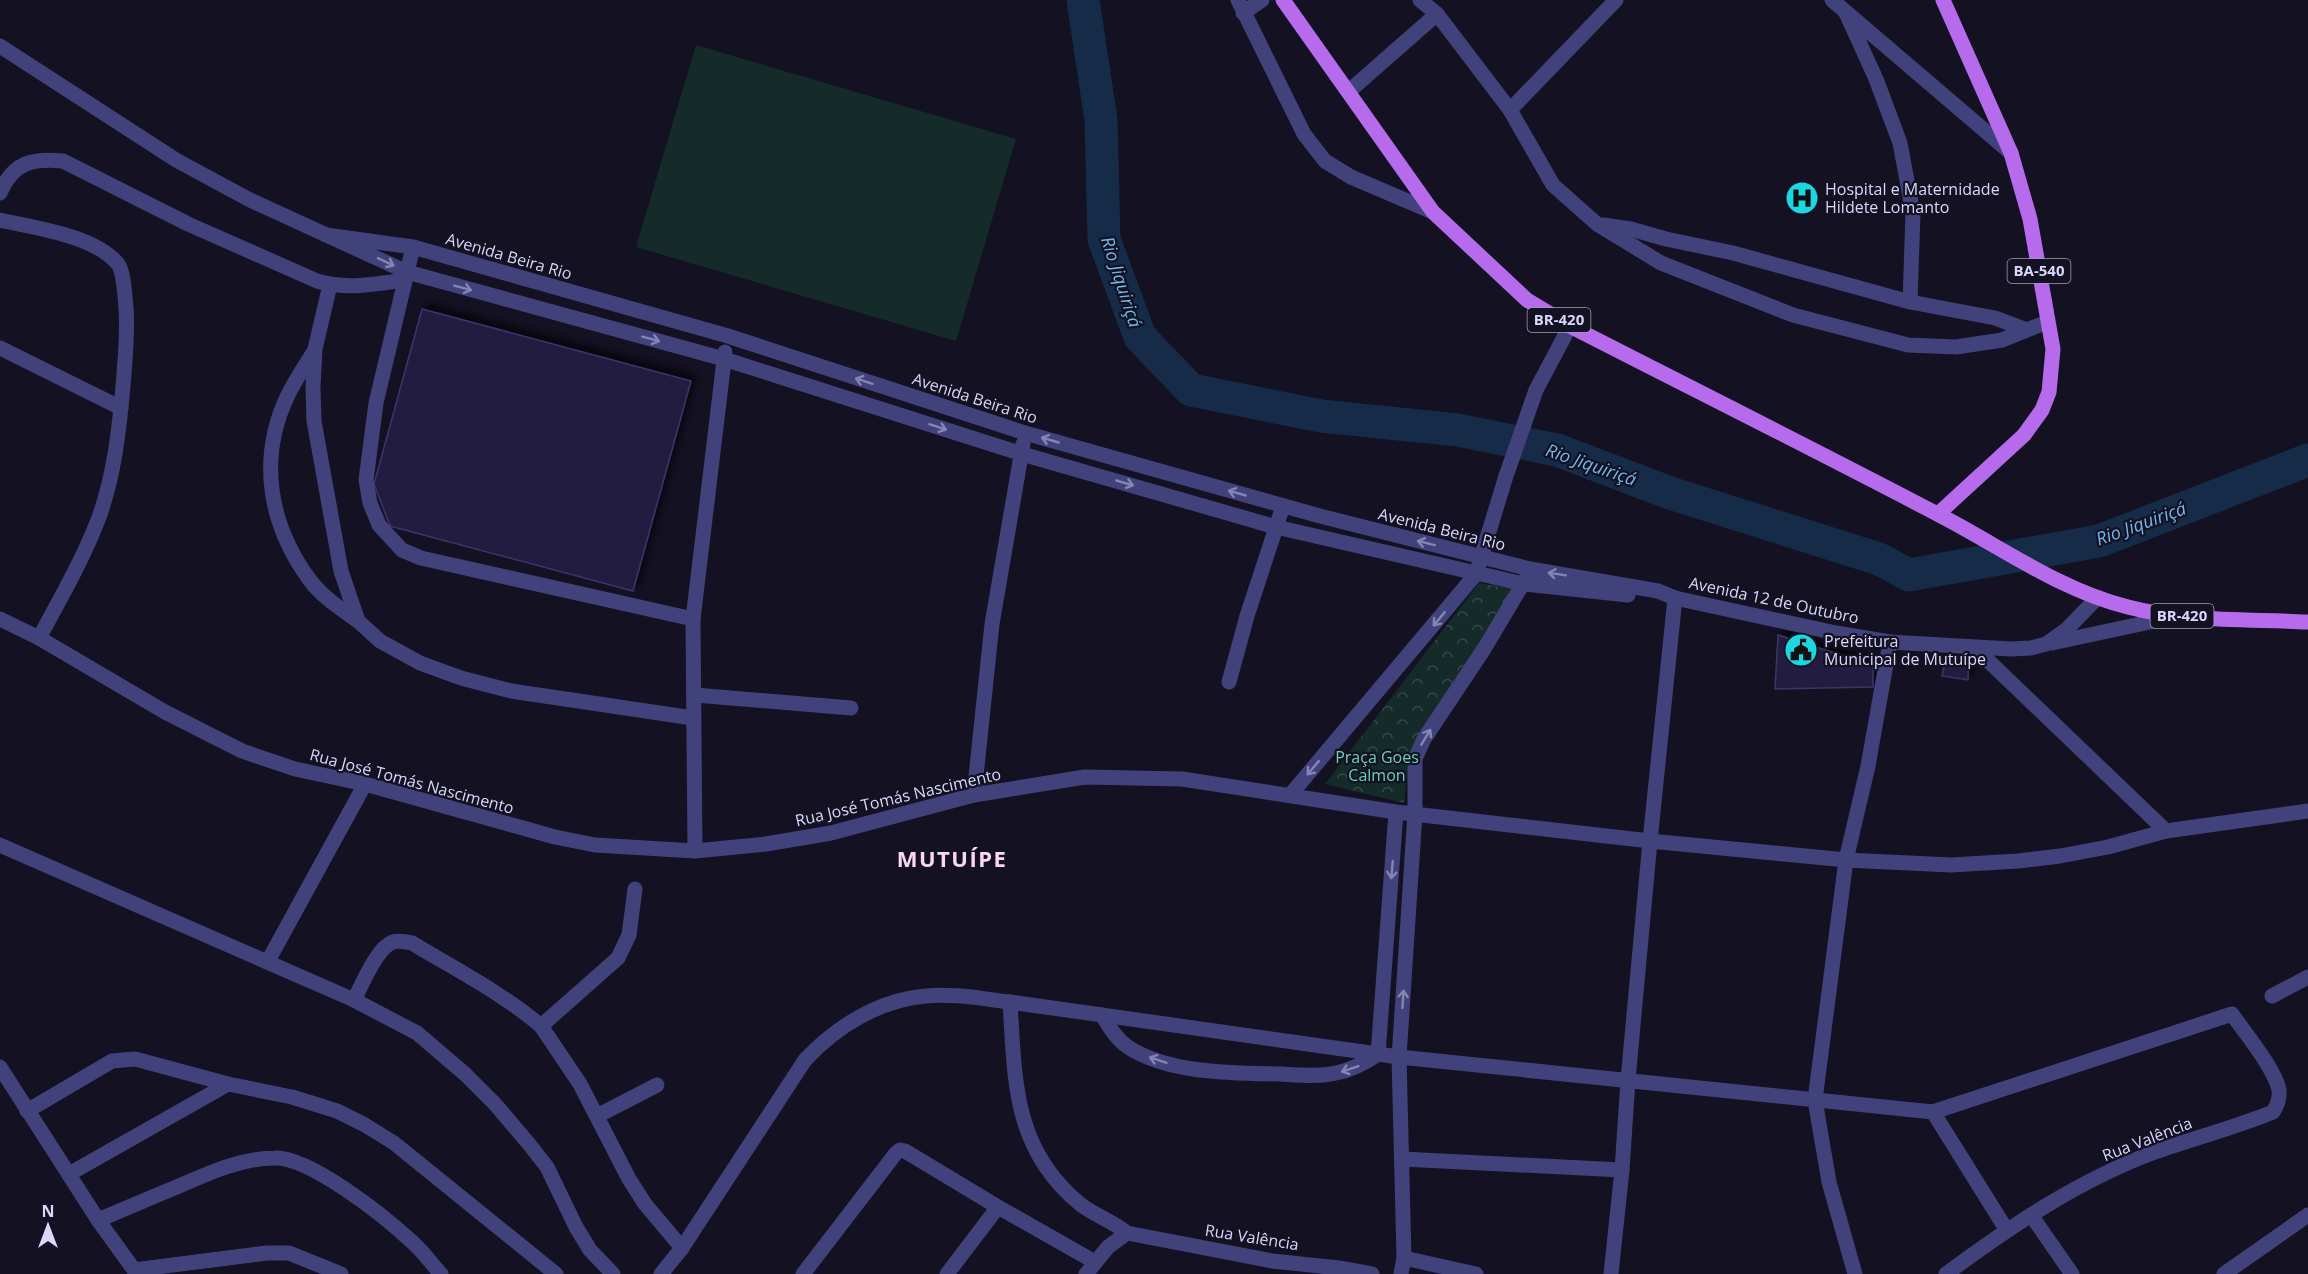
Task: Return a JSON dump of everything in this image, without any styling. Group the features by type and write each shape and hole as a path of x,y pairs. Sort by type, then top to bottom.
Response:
{"main road":[{"name":"BR-420","path":"1283,0 1433,212 1527,300 1570,326 1942,516 2062,582 2098,597 2126,607 2181,616 2308,622"},
{"name":"BA-540","path":"1942,516 2024,435 2042,410 2049,392 2053,349 2030,219 2012,153 1943,0"}],"street":[{"path":"1262,0 1240,6 1304,134 1325,161 1351,177 1433,212"},
{"path":"1420,0 1437,14 1510,110 1553,185 1597,224 1661,263 1793,315 1908,345 1956,347 2002,340 2047,322"},
{"path":"1510,110 1616,0"},
{"path":"1832,0 2012,153"},
{"path":"1846,13 1876,79 1900,143 1913,213 1910,302"},
{"path":"1348,92 1437,14"},
{"path":"0,46 176,160 250,200 326,234 406,276 724,359 1022,454 1276,527 1476,574 1527,577 1424,739 1415,759 1416,813 1400,1057 1404,1258 1401,1274"},
{"path":"0,193 10,176 20,166 43,159 63,161 188,224 330,285 366,286 406,276"},
{"path":"0,220 78,239 100,249 119,265 128,330 117,444 98,518 75,573 39,638"},
{"path":"1597,224 1631,229 1733,253 1910,302 1995,318 2027,330"},
{"name":"Avenida Beira Rio","path":"326,234 413,247 728,336 1025,433 1283,506 1482,558 1527,577"},
{"path":"413,247 376,403 366,480 370,503 379,525 402,550 421,558 693,619"},
{"path":"330,285 315,349 314,421 341,571 358,621"},
{"path":"1291,795 1476,574 1536,390 1570,326"},
{"path":"695,851 693,619 728,336"},
{"path":"0,348 121,408"},
{"path":"315,349 287,397 274,435 269,475 275,512 291,549 309,580 380,642 420,663 461,678 511,691 693,718"},
{"path":"974,795 992,624 1025,433"},
{"path":"1229,682 1247,616 1283,506"},
{"name":"Avenida 12 de Outubro","path":"1527,577 1658,591 1676,598 1836,633 1890,642 1976,649 2031,648 2046,644 2067,628 2098,597"},
{"path":"1611,1274 1650,841 1676,598"},
{"path":"2046,644 2181,616"},
{"name":"Rua José Tomás Nascimento","path":"0,619 39,638 165,712 242,751 295,769 365,784 595,845 695,851 766,844 831,833 974,795 1085,777 1182,779 1396,812 1650,841 1846,860 1952,865 2060,856 2166,831 2308,811"},
{"path":"1855,1274 1829,1182 1815,1100 1846,860 1868,766 1890,642"},
{"path":"1976,649 2166,831"},
{"path":"695,695 851,708"},
{"path":"268,961 365,784"},
{"path":"1378,1054 1396,812"},
{"path":"0,845 354,999 417,1033 465,1074 495,1104 547,1167 576,1227 590,1250 613,1274"},
{"path":"541,1026 618,958 629,936 635,889"},
{"path":"354,999 384,947 393,942 402,941 412,943 514,1005 541,1026 567,1063 629,1179 645,1204 682,1248"},
{"path":"1386,950 1406,951"},
{"path":"2272,996 2308,978"},
{"path":"661,1274 682,1248 788,1084 805,1060 822,1042 876,1008 927,996 972,997 1400,1057 1933,1112 2006,1229"},
{"path":"803,1274 900,1150 998,1207 1090,1268 1108,1247 1127,1233 1113,1222 1082,1205 1050,1174 1034,1149 1016,1092 1010,1002"},
{"name":"Rua Valência","path":"1933,1112 2232,1014 2272,1073 2279,1088 2277,1106 2273,1112 2154,1152 2088,1181 2006,1229 1946,1274"},
{"path":"1102,1015 1116,1036 1127,1047 1176,1065 1221,1072 1318,1076 1336,1074 1365,1063 1378,1054"},
{"path":"27,1111 119,1059 145,1061 228,1084 292,1097 337,1111 372,1128 394,1143 555,1274"},
{"path":"0,1067 98,1220 136,1272 289,1253 341,1274"},
{"path":"69,1174 228,1084"},
{"path":"597,1116 657,1085"},
{"path":"98,1220 219,1169 276,1157 295,1160 312,1169 377,1213 412,1241 441,1274"},
{"path":"1402,1159 1622,1170"},
{"path":"947,1274 998,1207"},
{"path":"2031,1215 2072,1274"},
{"path":"2224,1274 2308,1215"},
{"name":"Rua Valência","path":"1127,1233 1271,1267 1339,1268 1372,1274"},
{"path":"1404,1258 1476,1274"}],"green space":[{"path":"696,45 1016,139 956,341 636,247"},
{"name":"Praça Goes Calmon","path":"1479,583 1514,589 1409,757 1404,803 1325,784"}],"building":[{"path":"422,309 691,381 633,591 390,526 374,484"},
{"name":"Prefeitura Municipal de Mutuípe","path":"1778,635 1873,665 1873,687 1775,689"},
{"path":"1969,656 1968,680 1942,676 1946,657"}],"waterway":[{"name":"Rio Jiquiriçá","path":"1083,0 1101,120 1104,239 1140,337 1191,390 1321,416 1458,430 1557,450 1670,493 1879,559 1909,575 2099,541 2308,460"}],"place":[{"name":"Hospital e Maternidade Hildete Lomanto","path":"1802,198"},
{"name":"Prefeitura Municipal de Mutuípe","path":"1801,650"}],"district":[{"name":"MUTUÍPE","path":"952,859"}]}
